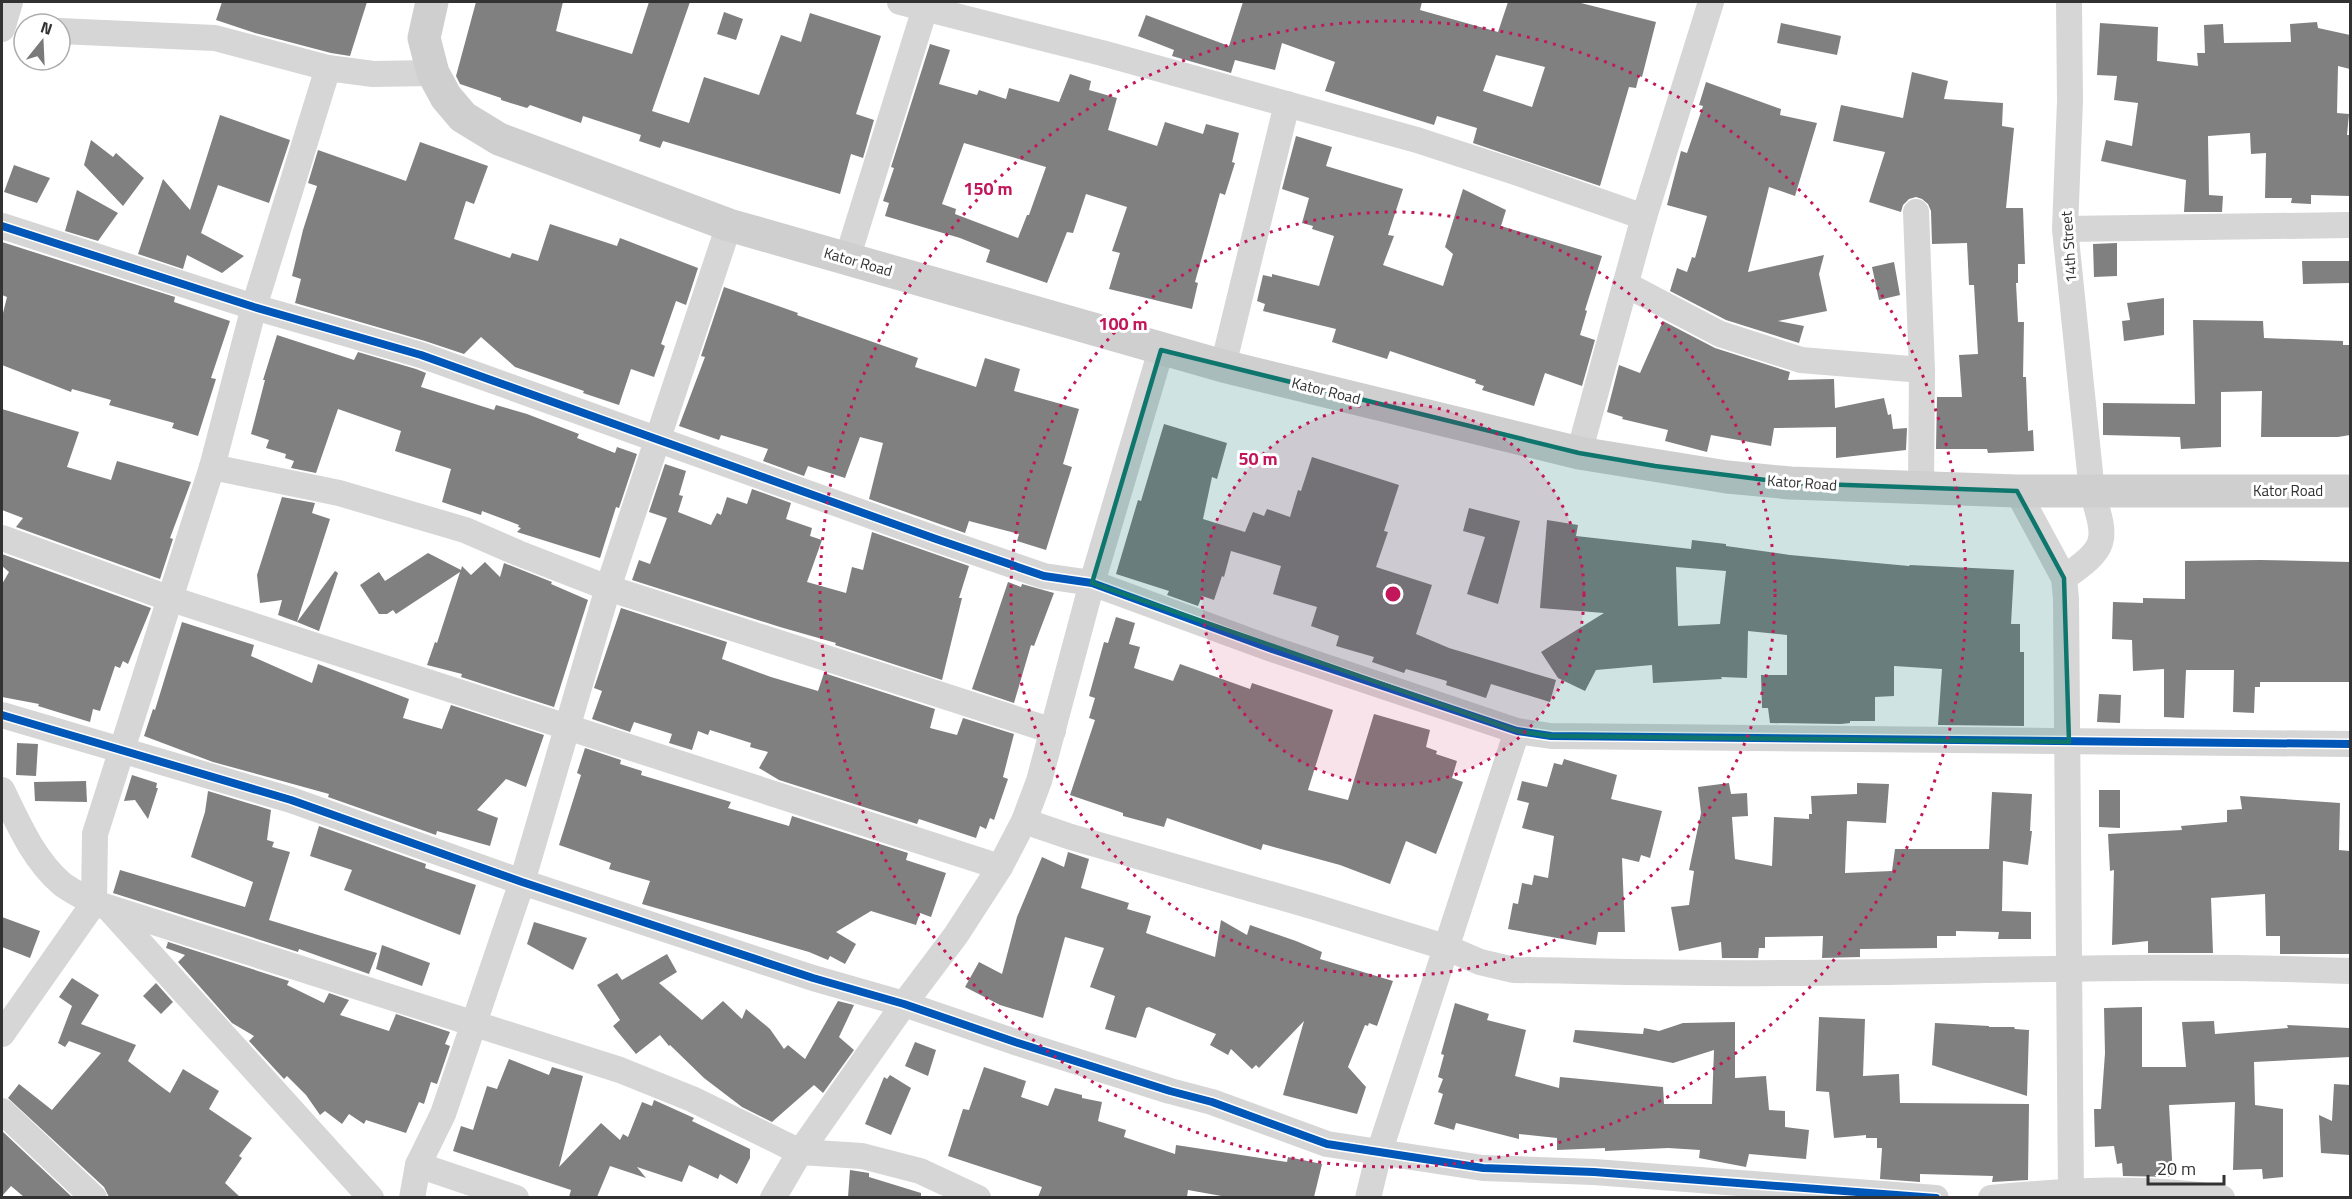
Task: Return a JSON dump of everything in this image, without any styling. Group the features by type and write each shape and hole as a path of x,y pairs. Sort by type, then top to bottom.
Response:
{"main road":[{"name":"Kator Road","path":"432,2 424,38 433,73 446,97 463,117 499,139 729,225 1223,366 1579,453 1655,466 1779,482 2017,491 2350,491"}],"street":[{"path":"2,29 10,2"},
{"path":"900,2 926,5 1428,144 1644,217"},
{"path":"1579,453 1644,217 1711,2"},
{"name":"14th Street","path":"2064,578 2093,557 2100,544 2101,519 2092,492 2065,229 2070,101 2069,2"},
{"path":"847,258 926,5"},
{"path":"72,32 215,38 328,68 373,74 433,73"},
{"path":"328,68 255,307 212,467 168,598 95,834 102,906 371,1197"},
{"path":"1223,366 1287,104"},
{"path":"1916,212 1923,370 1921,489"},
{"path":"412,1197 418,1165 443,1114 522,882 608,588 729,225"},
{"path":"2065,229 2350,225"},
{"path":"2,226 255,307 421,355 1044,576 1092,583 1272,649 1517,731 1551,736 2350,744"},
{"path":"1625,284 1720,334 1801,360 1923,370"},
{"path":"773,1197 800,1152 904,1004 956,935 1000,867 1024,821 1039,781 1092,583 1161,350"},
{"path":"212,467 339,493 465,530 518,554 608,588 1053,731"},
{"path":"2017,491 2064,578 2066,599 2071,1194"},
{"path":"2,538 168,598 1000,867"},
{"path":"2,715 291,800 522,882 813,978 904,1004 1014,1042 1212,1102 1327,1144 1483,1168 1606,1173 1936,1197"},
{"path":"1368,1197 1378,1153 1517,731"},
{"path":"2,790 9,823 63,884 102,906 620,1070 692,1099 800,1152 862,1156 886,1162 920,1171 978,1197"},
{"path":"1024,821 1071,837 1315,907 1445,947 1480,962 1514,970 1787,973 2255,967 2350,971"},
{"path":"2,1034 102,906"},
{"path":"2,1111 94,1197"},
{"path":"418,1165 516,1197"},
{"path":"1991,1197 2176,1191 2222,1197"}],"highlighted area":[{"path":"1161,350 1579,453 1655,466 1790,483 2017,491 2064,578 2069,742 1551,736 1517,731 1092,583"}],"building":[{"path":"222,2 367,2 350,56 255,33 216,20"},
{"path":"476,2 563,2 556,31 632,54 649,2 690,2 652,111 689,123 704,77 759,95 781,35 801,42 810,13 881,36 856,114 874,120 863,158 851,154 840,194 663,141 660,148 639,141 641,135 583,116 581,123 530,105 527,108 501,100 501,98 460,84 456,76"},
{"path":"1243,2 1422,2 1420,10 1498,32 1508,2 1577,2 1656,22 1642,77 1639,76 1636,88 1629,87 1600,186 1473,143 1477,128 1437,116 1434,125 1325,91 1335,62 1282,43 1275,70 1235,60 1231,73 1172,56 1174,50 1138,36 1146,15 1229,46","holes":["1496,55 1545,67 1532,107 1483,91"]},
{"path":"724,12 743,19 736,40 717,34"},
{"path":"2317,22 2318,28 2350,35 2350,69 2338,66 2337,113 2349,114 2347,135 2350,135 2350,196 2311,195 2311,204 2291,203 2292,198 2265,198 2266,153 2251,154 2250,133 2208,136 2209,195 2223,196 2222,212 2184,212 2186,180 2101,161 2106,140 2132,146 2138,103 2114,100 2117,76 2097,75 2100,23 2158,27 2157,61 2198,66 2197,53 2205,53 2204,25 2223,24 2224,43 2291,42 2290,24"},
{"path":"1781,23 1841,36 1837,55 1777,43"},
{"path":"930,44 950,50 939,84 977,95 979,90 1006,99 1009,88 1059,102 1070,74 1091,81 1089,90 1117,98 1108,130 1157,146 1165,122 1203,134 1206,124 1239,133 1232,162 1235,163 1225,195 1220,193 1195,282 1198,283 1192,309 1109,289 1120,253 1112,251 1127,207 1086,194 1073,233 1067,232 1047,283 986,262 990,250 960,238 885,216 889,203 883,201 894,168 891,167","holes":["964,143 1046,167 1018,238 955,214 956,209 942,204"]},
{"path":"1912,72 1948,81 1944,99 2003,103 2002,126 2014,128 2006,208 2023,208 2025,264 2018,264 2018,283 2016,283 2018,322 2024,322 2023,377 2026,377 2028,431 2033,430 2034,451 1988,453 1987,449 1936,449 1937,397 1962,397 1959,355 1978,354 1974,285 1969,285 1967,243 1932,244 1931,211 1922,199 1916,197 1909,199 1903,205 1901,212 1869,202 1885,152 1833,141 1841,105 1903,118"},
{"path":"1706,82 1781,109 1780,115 1817,123 1795,196 1769,187 1748,272 1824,255 1819,274 1827,311 1778,321 1804,326 1799,343 1726,320 1670,291 1677,268 1687,272 1692,257 1695,258 1707,216 1667,205 1681,151 1687,153 1703,106 1699,105"},
{"path":"220,115 290,140 269,203 218,185 201,233 244,256 222,273 187,255 183,269 138,254 163,179 190,210"},
{"path":"1296,136 1332,147 1326,166 1403,189 1388,235 1394,236 1383,265 1443,286 1453,254 1445,247 1463,189 1506,210 1501,226 1602,256 1585,310 1587,311 1580,335 1595,340 1582,386 1545,373 1534,406 1482,390 1484,386 1475,383 1476,380 1390,351 1387,359 1332,342 1336,329 1263,311 1265,304 1257,301 1263,275 1272,277 1272,274 1319,286 1334,236 1302,223 1309,198 1282,189"},
{"path":"91,140 113,157 116,153 144,178 123,206 84,165"},
{"path":"420,142 488,166 474,204 466,201 454,239 510,258 512,253 538,261 550,224 617,246 620,238 698,268 686,305 676,301 661,344 665,346 654,377 631,369 619,405 515,367 481,337 464,354 295,303 301,279 292,276 317,186 308,183 318,150 406,181"},
{"path":"14,165 50,178 37,203 4,192"},
{"path":"77,190 118,213 98,241 65,231"},
{"path":"2,242 175,297 174,302 230,321 211,378 216,379 198,436 172,428 174,423 109,405 111,400 72,389 71,392 2,365 2,317 7,297 2,295"},
{"path":"2117,243 2117,276 2094,277 2093,244"},
{"path":"2302,261 2350,261 2350,283 2303,284"},
{"path":"1894,262 1900,295 1879,300 1872,267"},
{"path":"724,287 918,358 915,367 976,387 985,358 1020,369 1014,391 1079,409 1063,464 1072,467 1046,550 1017,541 1019,534 969,521 965,533 869,499 883,443 860,437 845,478 808,466 804,476 763,461 768,449 721,435 719,440 679,426 705,357 701,356"},
{"path":"2164,298 2164,335 2124,341 2122,321 2130,320 2127,303"},
{"path":"2193,320 2263,321 2264,338 2343,341 2343,345 2350,345 2350,435 2261,437 2262,391 2221,392 2221,447 2181,449 2180,437 2103,435 2103,403 2195,404"},
{"path":"1663,321 1715,348 1790,372 1788,380 1834,379 1835,408 1884,398 1888,415 1891,414 1893,429 1907,428 1906,450 1836,458 1836,427 1774,428 1771,446 1711,435 1707,452 1665,441 1668,430 1622,419 1623,417 1607,412 1619,365 1640,373"},
{"path":"277,335 354,360 358,352 416,369 426,373 421,387 494,410 496,405 527,414 579,434 577,438 615,453 617,447 637,454 619,508 616,507 600,558 517,532 521,528 518,527 519,525 482,511 481,515 442,502 451,469 395,451 401,431 338,409 316,473 291,468 294,461 285,458 286,454 266,448 269,440 251,434 265,380 263,380"},
{"path":"2,409 79,432 67,467 111,480 117,461 191,482 170,538 173,539 160,579 16,527 23,518 2,510"},
{"path":"1164,424 1227,443 1217,479 1212,477 1203,519 1245,532 1253,512 1264,516 1267,509 1290,517 1312,457 1399,485 1384,531 1388,532 1376,567 1432,585 1416,634 1449,648 1556,680 1550,702 1491,684 1486,698 1446,685 1447,681 1406,669 1404,673 1372,662 1374,657 1336,646 1339,636 1311,626 1317,607 1273,594 1281,566 1231,551 1224,577 1222,576 1214,600 1202,596 1198,606 1167,595 1169,591 1116,574"},
{"path":"665,464 686,471 679,495 683,496 678,512 711,525 717,513 721,515 727,497 747,504 752,489 791,503 786,519 812,528 810,536 822,540 807,582 846,593 852,567 863,570 872,532 969,566 959,598 962,598 942,680 835,645 836,643 632,580 639,560 650,564 667,518 649,512"},
{"path":"282,497 315,503 312,513 330,519 297,622 278,615 282,600 260,603 257,575"},
{"path":"1469,508 1520,521 1498,604 1467,594 1485,537 1463,531"},
{"path":"1547,520 1578,525 1576,536 1691,549 1692,540 1790,555 1909,566 2014,570 2011,624 2020,624 2020,652 2024,652 2024,726 1938,725 1942,669 1894,666 1894,696 1875,697 1875,721 1850,721 1850,723 1841,724 1770,723 1768,708 1762,708 1761,675 1787,675 1787,635 1748,631 1747,678 1721,677 1722,679 1653,683 1652,665 1596,670 1585,691 1558,678 1541,652 1604,613 1540,608","holes":["1676,567 1726,571 1720,624 1678,626"]},
{"path":"428,553 461,570 462,566 471,575 485,562 500,577 504,563 552,582 551,584 588,600 554,707 461,677 462,674 427,665 435,642 437,643 460,572 396,614 393,610 387,614 379,614 360,585 379,572 385,581"},
{"path":"2,554 151,608 128,664 123,661 120,668 115,666 100,711 93,709 90,722 38,706 39,704 2,697 2,584 9,572 2,566"},
{"path":"2185,561 2350,562 2350,682 2260,682 2260,687 2255,687 2254,713 2233,712 2234,670 2186,670 2184,718 2164,717 2164,669 2133,671 2132,640 2112,639 2113,602 2143,603 2143,598 2185,599"},
{"path":"335,571 338,573 319,631 297,622"},
{"path":"1008,582 1021,587 1022,584 1054,593 1034,646 1031,645 1014,703 972,689"},
{"path":"621,608 727,642 722,659 771,677 818,691 824,673 935,709 930,728 957,735 963,718 1014,734 1003,777 1008,779 994,820 990,818 986,829 980,826 976,838 919,819 917,824 779,780 759,768 768,752 750,747 751,743 710,730 708,735 698,731 692,750 669,743 672,734 634,722 630,732 592,719 602,691 594,688"},
{"path":"1116,617 1135,623 1129,644 1140,647 1134,668 1173,681 1180,664 1250,689 1252,683 1333,710 1308,790 1348,800 1374,714 1430,730 1426,747 1437,751 1436,754 1457,761 1452,778 1463,782 1436,854 1406,841 1390,884 1340,865 1263,844 1261,850 1167,818 1164,827 1123,816 1123,813 1070,795 1095,720 1089,718 1095,698 1089,696 1104,642 1108,643"},
{"path":"182,622 254,645 251,656 312,683 318,664 409,699 403,718 442,729 451,705 544,735 526,787 506,779 477,810 498,818 490,846 437,831 436,835 328,797 329,794 213,762 144,736 153,709 155,710"},
{"path":"2099,694 2121,695 2120,723 2097,722"},
{"path":"17,743 38,744 36,776 16,775"},
{"path":"585,748 621,760 620,764 642,771 641,775 731,802 728,808 789,826 792,816 908,853 906,860 946,873 931,917 920,913 916,925 871,911 836,932 856,944 845,964 830,956 828,960 809,952 642,904 650,881 609,869 611,863 559,845 581,775 577,773"},
{"path":"1564,759 1617,775 1611,799 1662,811 1650,858 1641,855 1639,862 1622,858 1625,932 1598,932 1596,945 1508,929 1513,903 1518,904 1522,883 1532,885 1534,875 1548,878 1554,836 1522,828 1529,803 1517,800 1522,781 1547,787 1554,763 1562,765"},
{"path":"132,775 157,783 156,788 158,788 148,819 135,800 124,801"},
{"path":"86,781 87,802 35,801 34,782"},
{"path":"1729,783 1731,794 1747,793 1748,816 1732,817 1735,859 1772,866 1774,817 1809,819 1809,814 1812,814 1811,796 1857,794 1857,783 1889,784 1886,823 1847,821 1845,873 1892,871 1895,849 1989,849 1992,792 2032,794 2030,831 2032,831 2028,865 2003,861 2002,911 2031,912 2031,939 1998,939 1999,932 1956,931 1956,936 1937,936 1937,948 1860,949 1860,957 1822,958 1823,936 1765,937 1765,948 1759,948 1758,958 1722,958 1721,942 1679,951 1671,907 1689,905 1694,871 1689,870 1701,813 1698,787"},
{"path":"2099,790 2120,790 2120,828 2099,827"},
{"path":"208,791 271,810 267,840 274,842 272,847 290,852 269,920 377,953 369,974 299,949 298,952 113,893 120,870 245,907 253,882 191,857 205,812"},
{"path":"2240,796 2340,803 2339,850 2350,851 2350,954 2280,954 2280,936 2266,936 2265,894 2211,898 2213,953 2148,953 2148,941 2112,945 2114,870 2110,871 2108,834 2182,830 2181,826 2227,822 2227,810 2242,809"},
{"path":"319,826 426,864 425,868 476,885 460,935 344,890 352,870 310,856"},
{"path":"1068,852 1089,859 1081,888 1129,903 1127,909 1151,916 1146,933 1215,957 1221,920 1247,935 1250,925 1322,952 1320,959 1393,981 1377,1026 1369,1023 1368,1026 1365,1025 1348,1067 1366,1087 1357,1114 1283,1095 1304,1021 1259,1068 1256,1065 1252,1069 1231,1049 1228,1055 1210,1045 1216,1034 1149,1007 1146,1008 1136,1038 1105,1029 1115,996 1090,987 1104,948 1065,937 1043,1018 1000,1005 965,987 979,962 1002,974 1017,917 1042,857 1064,867"},
{"path":"2,917 40,931 30,958 2,947"},
{"path":"534,922 587,938 573,970 527,944"},
{"path":"156,938 289,981 287,985 324,1003 329,993 349,1000 340,1015 389,1031 396,1014 450,1032 445,1044 450,1046 437,1084 431,1082 424,1104 419,1102 406,1133 366,1120 364,1124 349,1114 342,1124 325,1111 320,1115 306,1095 287,1076 284,1079 249,1041 254,1036 232,1023 178,962 185,955 166,948 168,942"},
{"path":"382,945 430,963 422,986 376,969"},
{"path":"667,954 677,972 659,983 702,1020 723,1001 742,1019 746,1009 770,1029 784,1049 788,1045 805,1059 838,1001 854,1005 839,1037 854,1050 823,1093 814,1085 772,1122 742,1107 704,1078 660,1035 636,1054 613,1026 620,1020 597,985 617,973 622,980"},
{"path":"72,978 99,995 81,1024 136,1045 128,1061 159,1085 170,1093 183,1069 219,1091 209,1109 252,1138 239,1156 242,1158 225,1183 240,1197 109,1197 104,1187 8,1098 19,1084 52,1110 101,1053 69,1041 65,1047 58,1043 72,1006 59,997"},
{"path":"156,983 173,1002 161,1014 143,996"},
{"path":"1455,1003 1489,1014 1487,1020 1526,1030 1515,1076 1559,1088 1560,1077 1663,1087 1664,1104 1712,1104 1714,1050 1673,1063 1573,1042 1575,1030 1643,1034 1644,1028 1659,1031 1683,1023 1735,1022 1735,1078 1766,1076 1769,1110 1785,1111 1785,1127 1809,1130 1806,1159 1749,1154 1746,1167 1699,1158 1700,1150 1668,1148 1605,1151 1605,1148 1557,1150 1557,1138 1519,1134 1519,1139 1456,1123 1454,1130 1434,1124 1443,1094 1438,1092 1443,1079 1438,1077 1444,1055 1441,1054"},
{"path":"2142,1007 2142,1067 2186,1067 2182,1022 2214,1021 2215,1034 2288,1028 2287,1025 2350,1028 2350,1057 2254,1062 2255,1105 2283,1109 2283,1177 2263,1179 2262,1169 2233,1170 2235,1102 2169,1105 2173,1177 2123,1176 2122,1163 2117,1164 2114,1146 2095,1147 2094,1109 2101,1109 2105,1053 2104,1008"},
{"path":"1819,1017 1865,1019 1863,1076 1899,1074 1900,1103 2029,1104 2028,1180 1992,1182 1993,1176 1920,1174 1920,1182 1880,1179 1882,1148 1877,1148 1877,1138 1866,1138 1866,1135 1834,1138 1829,1092 1816,1091"},
{"path":"1935,1023 2014,1027 2029,1030 2027,1096 1932,1065"},
{"path":"915,1042 936,1050 928,1076 905,1066"},
{"path":"509,1059 549,1075 552,1067 583,1076 559,1167 601,1123 620,1140 623,1134 628,1137 642,1102 652,1106 654,1100 694,1118 692,1121 750,1149 750,1158 737,1184 720,1174 718,1179 689,1165 682,1182 637,1167 646,1178 610,1166 597,1197 569,1197 571,1190 453,1151 461,1126 473,1130 487,1086 497,1089"},
{"path":"984,1067 1026,1081 1021,1097 1048,1106 1055,1088 1082,1095 1082,1098 1102,1102 1098,1121 1126,1130 1124,1137 1175,1154 1176,1145 1287,1162 1288,1157 1322,1164 1314,1197 1227,1197 1188,1190 1187,1197 1038,1197 1042,1187 948,1156 963,1109 969,1110"},
{"path":"890,1075 911,1088 891,1135 865,1124 884,1077 887,1079"},
{"path":"2334,1084 2350,1085 2350,1155 2321,1153 2319,1115 2332,1121"},
{"path":"2,1131 72,1197 24,1197 11,1186 2,1196"},
{"path":"850,1170 869,1173 869,1177 921,1193 921,1197 848,1197"}],"cycle path":[{"path":"2,226 254,307 421,355 936,539 1044,576 1092,583 1272,649 1517,731 1551,736 2350,744"},
{"path":"2,715 291,800 522,882 813,978 904,1004 1015,1042 1212,1102 1327,1144 1483,1168 1594,1172 1936,1198"}]}
